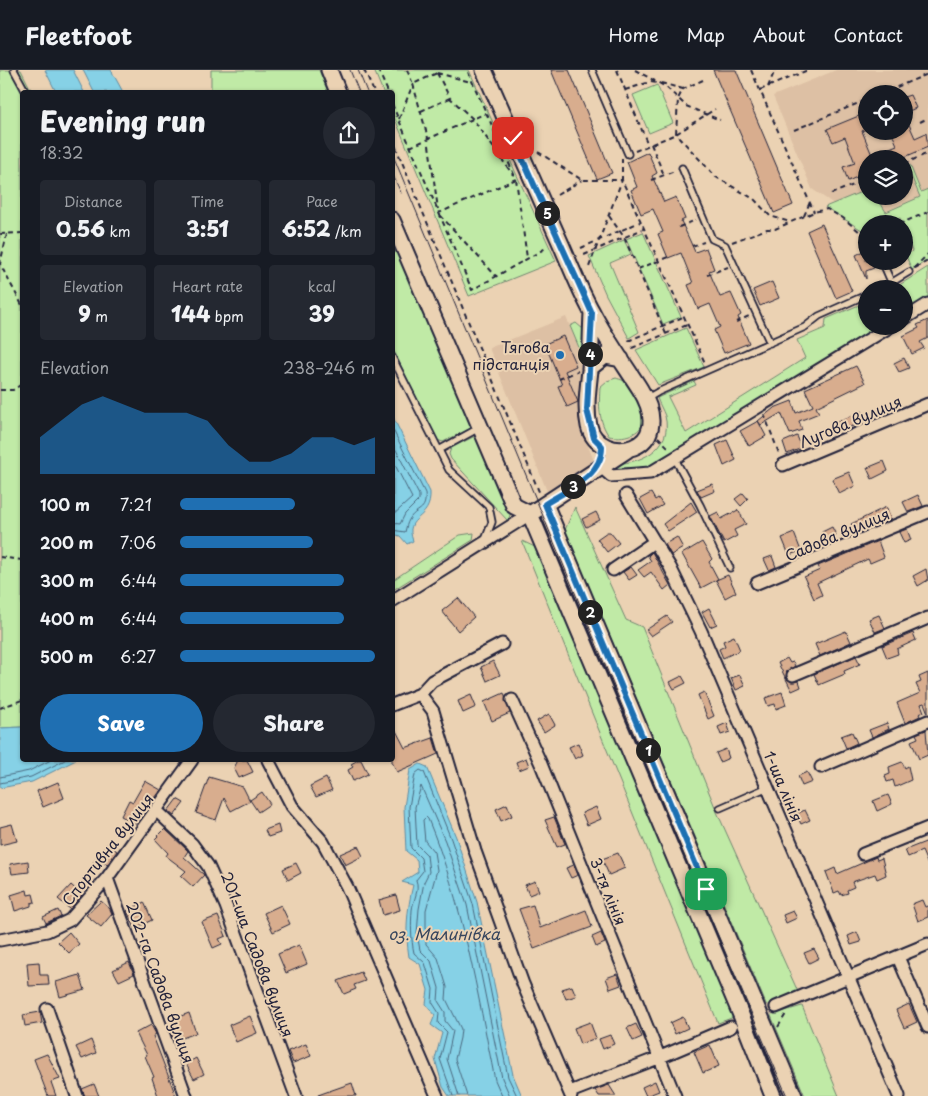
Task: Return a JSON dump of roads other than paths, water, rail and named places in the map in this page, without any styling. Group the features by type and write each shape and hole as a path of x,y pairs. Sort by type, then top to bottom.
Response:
{"main road":[{"path":"329,70 337,90"},
{"path":"484,70 592,313 646,399 653,421 651,431 639,444 628,449 603,471 530,514"},
{"path":"395,227 514,506 530,514 741,1015 773,1096"},
{"path":"592,313 588,368 587,410 589,427 594,438 602,446 613,449 628,449"},
{"path":"588,368 605,356 621,360"},
{"path":"602,446 603,471"},
{"path":"545,504 794,1096"}],"street":[{"path":"913,313 928,304"},
{"path":"603,471 650,473 876,335"},
{"name":"Лугова вулиця","path":"783,465 928,404"},
{"name":"1-ша лінія","path":"626,495 674,574 701,631 899,1096"},
{"name":"Садова вулиця","path":"757,583 928,512"},
{"path":"395,599 484,545 530,514"},
{"path":"613,570 654,542"},
{"path":"793,675 928,618"},
{"path":"395,703 420,694 432,681 502,644"},
{"path":"420,694 433,711 475,850 523,984 571,1094 731,1027"},
{"name":"3-тя лінія","path":"512,700 541,764 674,1096"},
{"path":"821,767 928,721"},
{"name":"Спортивна вулиця","path":"0,940 59,926 70,920 107,878 191,762"},
{"path":"269,762 292,806 323,842 347,887 437,1096"},
{"name":"201-ша Садова вулиця","path":"157,811 192,844 208,866 226,906 296,1096"},
{"path":"863,854 928,828"},
{"name":"202-га Садова вулиця","path":"107,878 186,1096"},
{"path":"776,1007 928,944"},
{"path":"898,957 928,1027"},
{"path":"47,1009 78,1096"}],"lane":[{"path":"14,70 25,90"},
{"path":"592,70 622,144 628,154"},
{"path":"682,168 712,238 725,245 770,344"},
{"path":"898,280 909,272"},
{"path":"646,399 770,344 805,327 819,316 858,299"},
{"path":"395,363 449,470 489,507 492,522 484,545"},
{"path":"439,450 480,428"},
{"path":"675,459 700,505 730,568"},
{"path":"720,808 768,787"}],"water":[{"path":"45,70 73,70 83,90 55,90"},
{"path":"83,70 111,70 122,90 93,90"},
{"path":"395,421 430,492 427,509 412,526 413,541 407,544 400,536 395,535"},
{"path":"20,727 20,762 72,762 32,782 0,788 0,728"},
{"name":"оз. Малинівка","path":"420,764 427,767 456,837 477,902 513,1075 522,1096 449,1096 443,1087 435,1059 442,1033 431,1025 435,1015 426,1004 428,990 420,964 409,957 407,921 413,885 402,882 418,872 417,860 406,851 404,807 410,770"}],"tunnel":[{"path":"737,1024 776,1007"}],"tram line":[{"path":"350,70 358,90"},
{"path":"358,70 366,90"},
{"path":"395,160 702,898 787,1096"},
{"path":"395,180 401,193"}],"place":[{"name":"Тягова пiдстанцiя","path":"560,355"}]}
